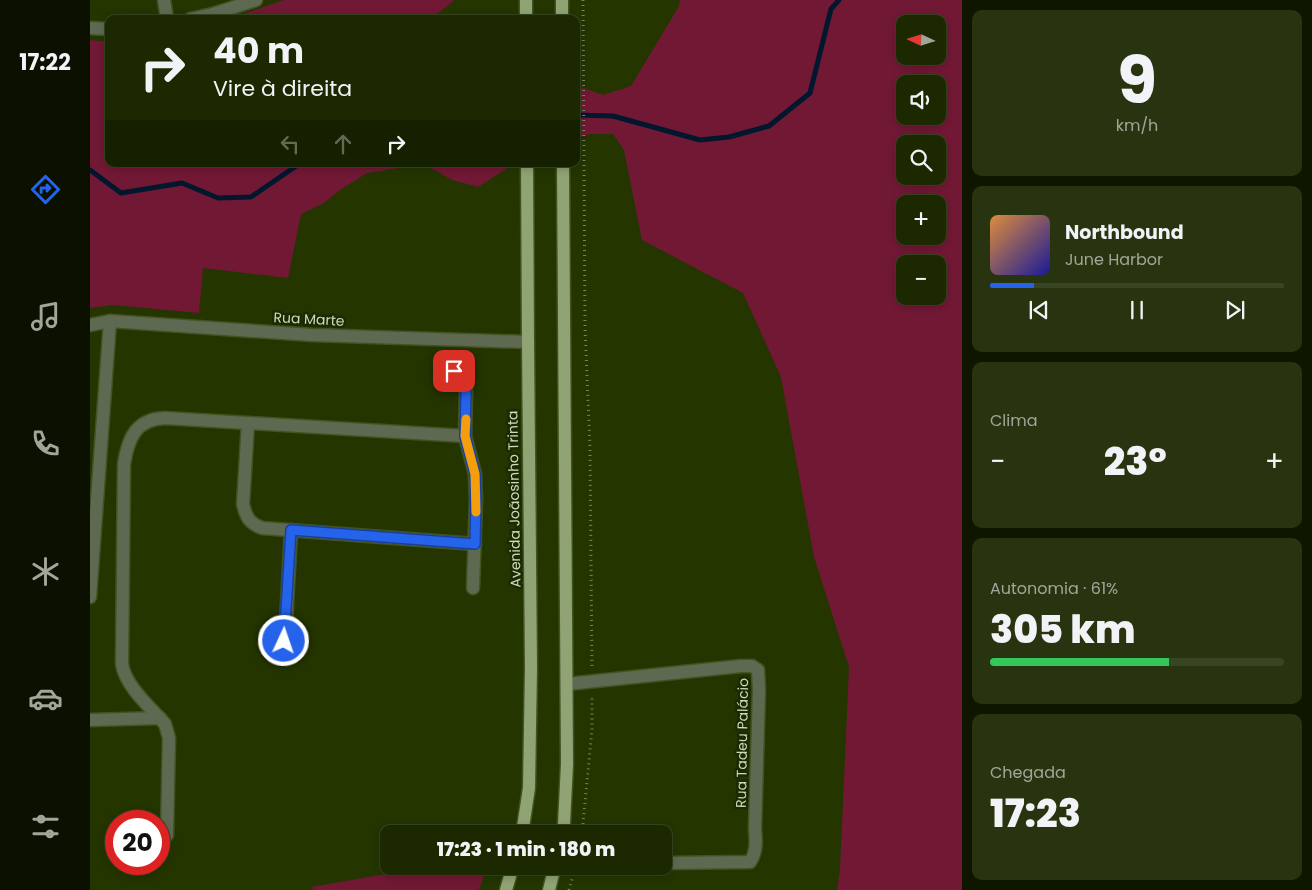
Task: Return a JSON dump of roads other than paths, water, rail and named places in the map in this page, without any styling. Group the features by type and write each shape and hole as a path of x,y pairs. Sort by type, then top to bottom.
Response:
{"main road":[{"path":"526,0 526,15"},
{"path":"562,0 562,15"},
{"name":"Avenida Joãosinho Trinta","path":"523,825 529,788 531,667 527,167"},
{"path":"563,167 567,684 567,764 564,825"},
{"path":"506,890 510,875"},
{"path":"549,890 553,875"}],"street":[{"path":"164,0 166,15"},
{"path":"208,15 256,0"},
{"path":"90,28 105,29"},
{"path":"90,596 110,321"},
{"name":"Rua Marte","path":"90,325 110,321 312,336 528,342"},
{"path":"454,371 466,391 465,436 475,474 473,588"},
{"path":"168,810 169,738 165,724 130,685 123,672 124,464 126,449 138,428 154,418 165,418 465,436"},
{"path":"248,423 243,504 246,513 254,525 262,528 475,544"},
{"path":"284,641 291,530"},
{"name":"Rua Tadeu Palácio","path":"567,684 741,666 752,666 758,670 756,843 754,856 750,862 672,863"},
{"path":"90,720 160,718"}],"waterway":[{"path":"580,115 613,116 700,140 729,137 769,126 810,93 831,9 839,0"},
{"path":"90,170 121,193 182,183 218,198 251,197 295,167"}]}
